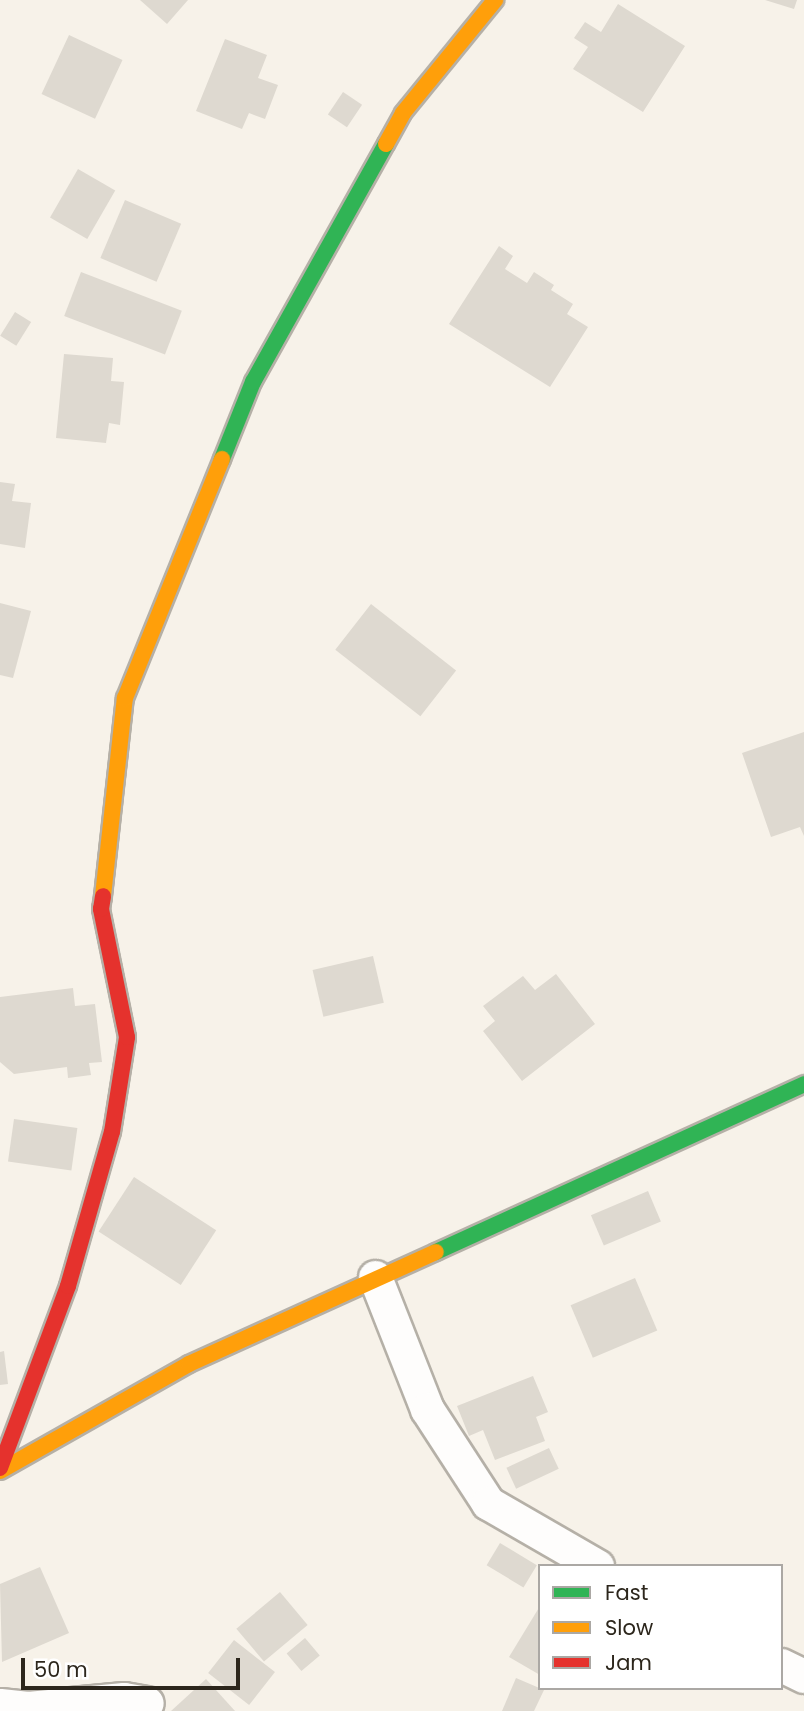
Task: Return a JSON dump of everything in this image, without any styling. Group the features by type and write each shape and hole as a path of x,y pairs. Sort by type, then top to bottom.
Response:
{"street":[{"path":"0,1469 68,1286 112,1132 127,1037 101,909 125,698 253,382 403,113 495,0"},
{"path":"0,1469 189,1364 375,1277 804,1084"},
{"path":"375,1277 427,1409 488,1503 594,1564"},
{"path":"783,1666 804,1676"},
{"path":"0,1705 28,1708 124,1699 147,1703"}],"building":[{"path":"140,0 188,0 167,24"},
{"path":"765,0 797,0 794,9"},
{"path":"618,4 685,46 643,112 573,69 588,47 574,38 585,22 601,32"},
{"path":"69,35 122,60 95,119 42,94"},
{"path":"225,39 267,55 258,78 278,85 265,119 249,113 242,129 196,111"},
{"path":"343,92 362,105 347,127 328,114"},
{"path":"78,169 115,190 87,239 50,217"},
{"path":"125,200 181,224 157,282 100,258"},
{"path":"499,246 513,256 505,269 527,283 534,272 554,285 551,290 573,304 567,314 588,327 550,387 449,324"},
{"path":"81,272 182,311 165,355 64,316"},
{"path":"15,312 31,322 16,346 0,336"},
{"path":"64,354 113,358 111,381 124,382 120,425 109,423 106,443 56,438"},
{"path":"0,482 15,484 12,501 31,503 25,548 0,544"},
{"path":"0,603 31,611 13,678 0,675"},
{"path":"371,604 456,670 420,716 335,650"},
{"path":"804,732 804,836 800,827 771,837 742,753"},
{"path":"373,956 384,1003 323,1017 313,970"},
{"path":"556,974 595,1024 522,1081 483,1031 495,1021 483,1006 523,976 535,990"},
{"path":"73,988 75,1006 95,1004 102,1062 89,1063 91,1075 68,1078 67,1067 14,1074 0,1062 0,997"},
{"path":"14,1119 77,1128 71,1170 8,1162"},
{"path":"134,1177 216,1230 181,1285 99,1232"},
{"path":"648,1191 661,1221 604,1246 591,1215"},
{"path":"635,1278 657,1330 593,1358 571,1305"},
{"path":"4,1351 8,1384 0,1385 0,1352"},
{"path":"533,1376 548,1412 536,1417 545,1441 495,1460 483,1430 469,1436 457,1406"},
{"path":"549,1448 559,1469 516,1489 506,1468"},
{"path":"500,1543 537,1565 523,1587 487,1565"},
{"path":"40,1567 69,1633 2,1662 0,1584"},
{"path":"280,1592 308,1625 264,1662 236,1629"},
{"path":"538,1609 538,1674 509,1657"},
{"path":"305,1638 320,1656 301,1671 287,1653"},
{"path":"234,1640 275,1672 249,1705 208,1673"},
{"path":"516,1678 538,1687 538,1690 544,1690 534,1711 502,1711"},
{"path":"206,1679 235,1711 171,1711"}],"traffic: fast":[{"path":"222,459 253,382 386,144"},
{"path":"436,1252 804,1084"}],"traffic: slow":[{"path":"386,144 403,113 495,0"},
{"path":"103,896 125,698 222,459"},
{"path":"0,1471 189,1364 436,1252"}],"traffic: jam":[{"path":"0,1468 68,1286 112,1132 127,1037 101,909 103,896"}]}
